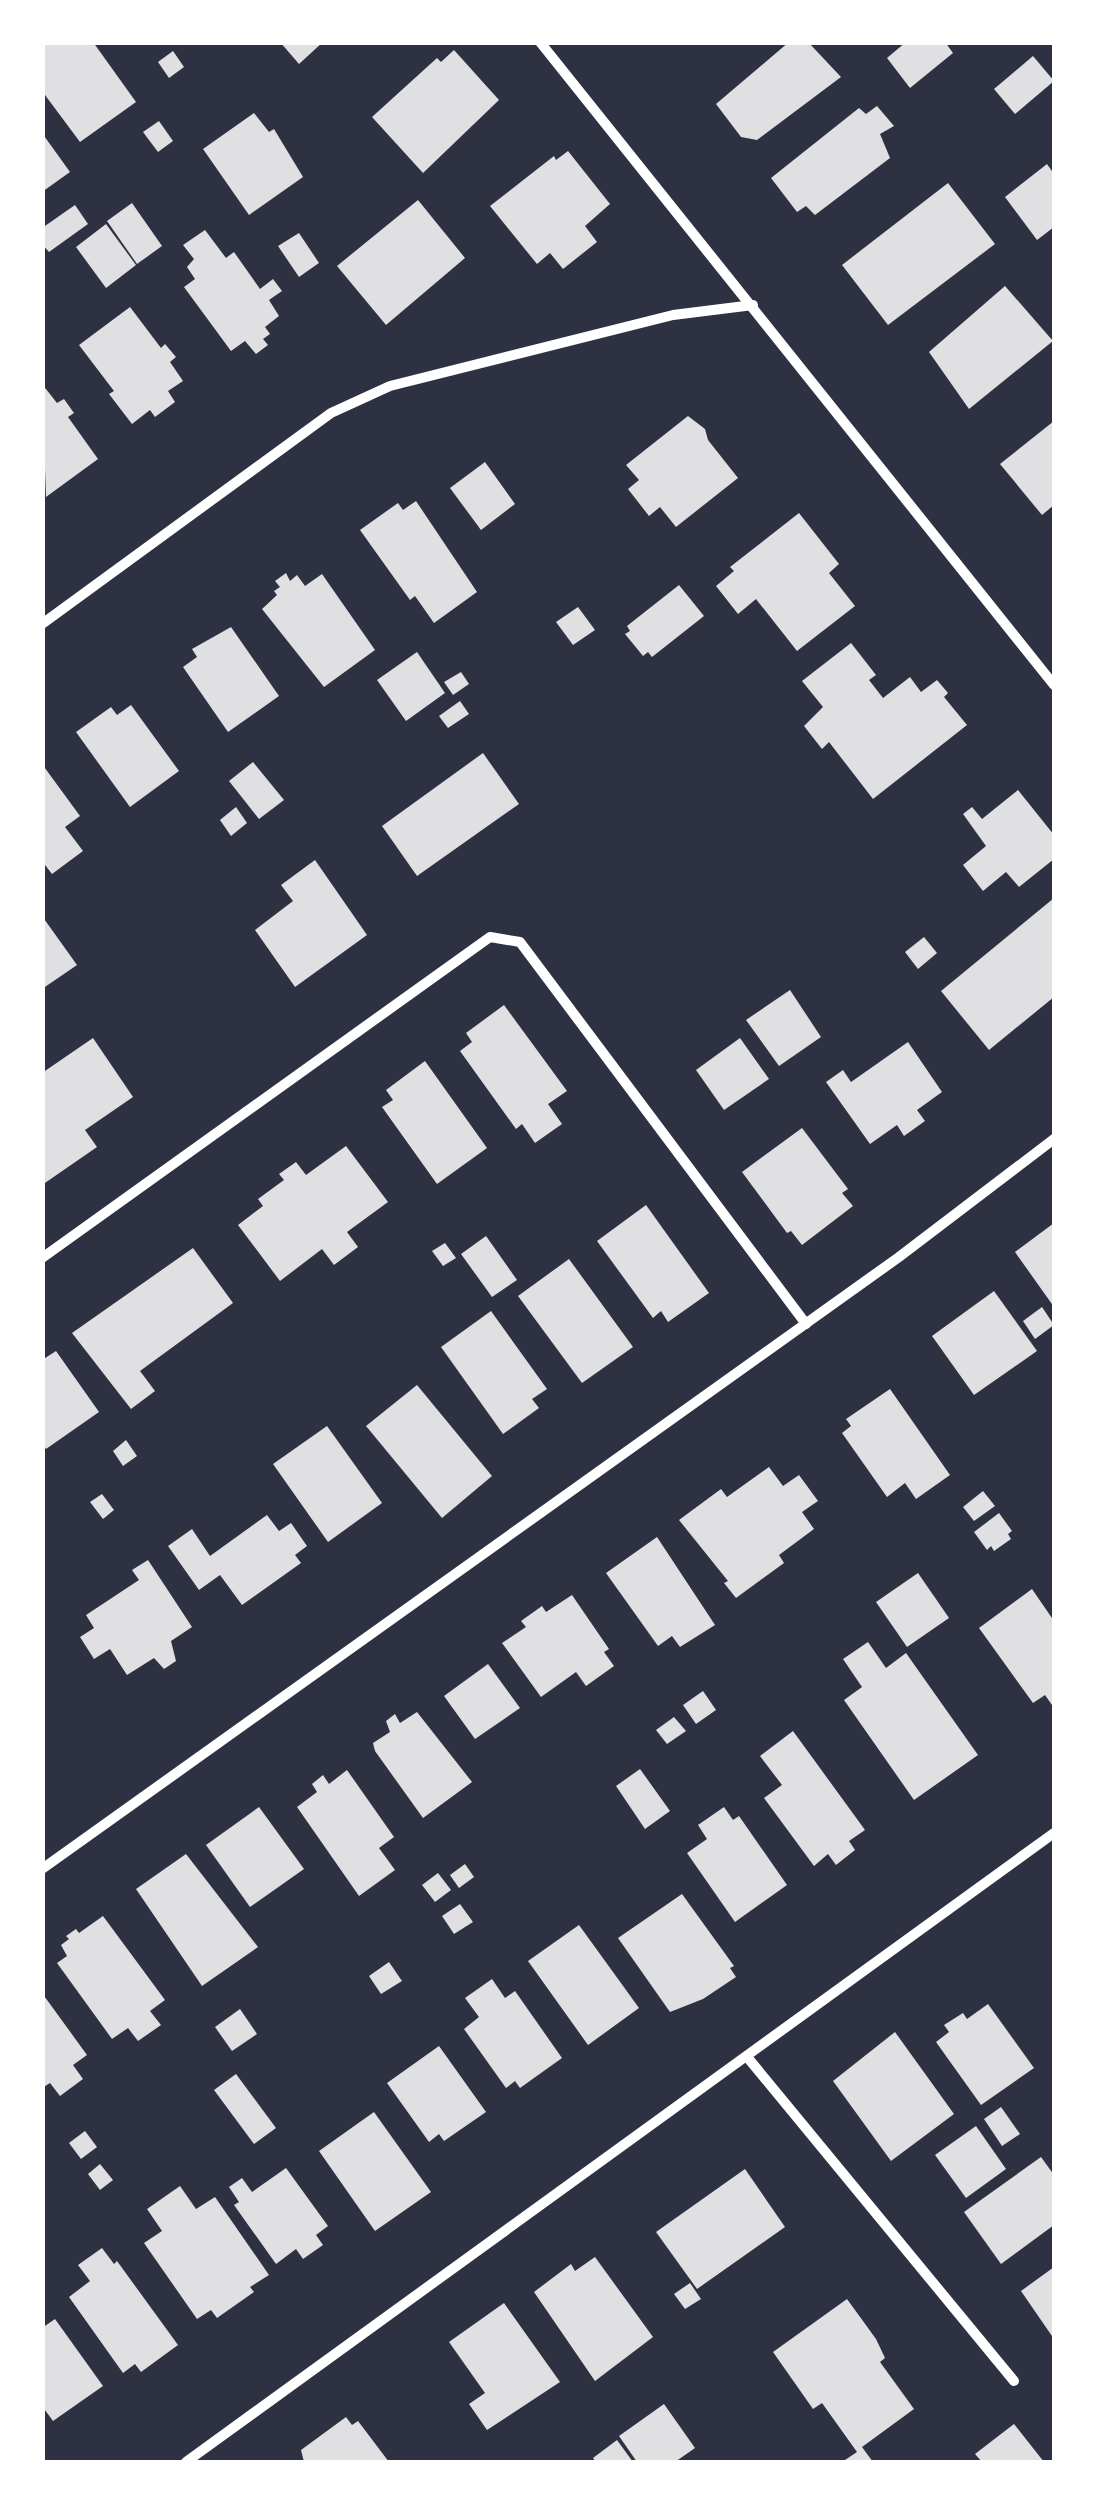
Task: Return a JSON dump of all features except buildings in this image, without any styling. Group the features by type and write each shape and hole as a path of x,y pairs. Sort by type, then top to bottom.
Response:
{"street":[{"path":"540,42 1054,685"},
{"path":"42,624 331,413 375,393 673,315 752,305"},
{"path":"42,1258 490,937 520,942 806,1324"},
{"path":"42,1869 806,1324 1054,1139"},
{"path":"186,2462 1054,1833"},
{"path":"748,2058 1014,2381"}]}
